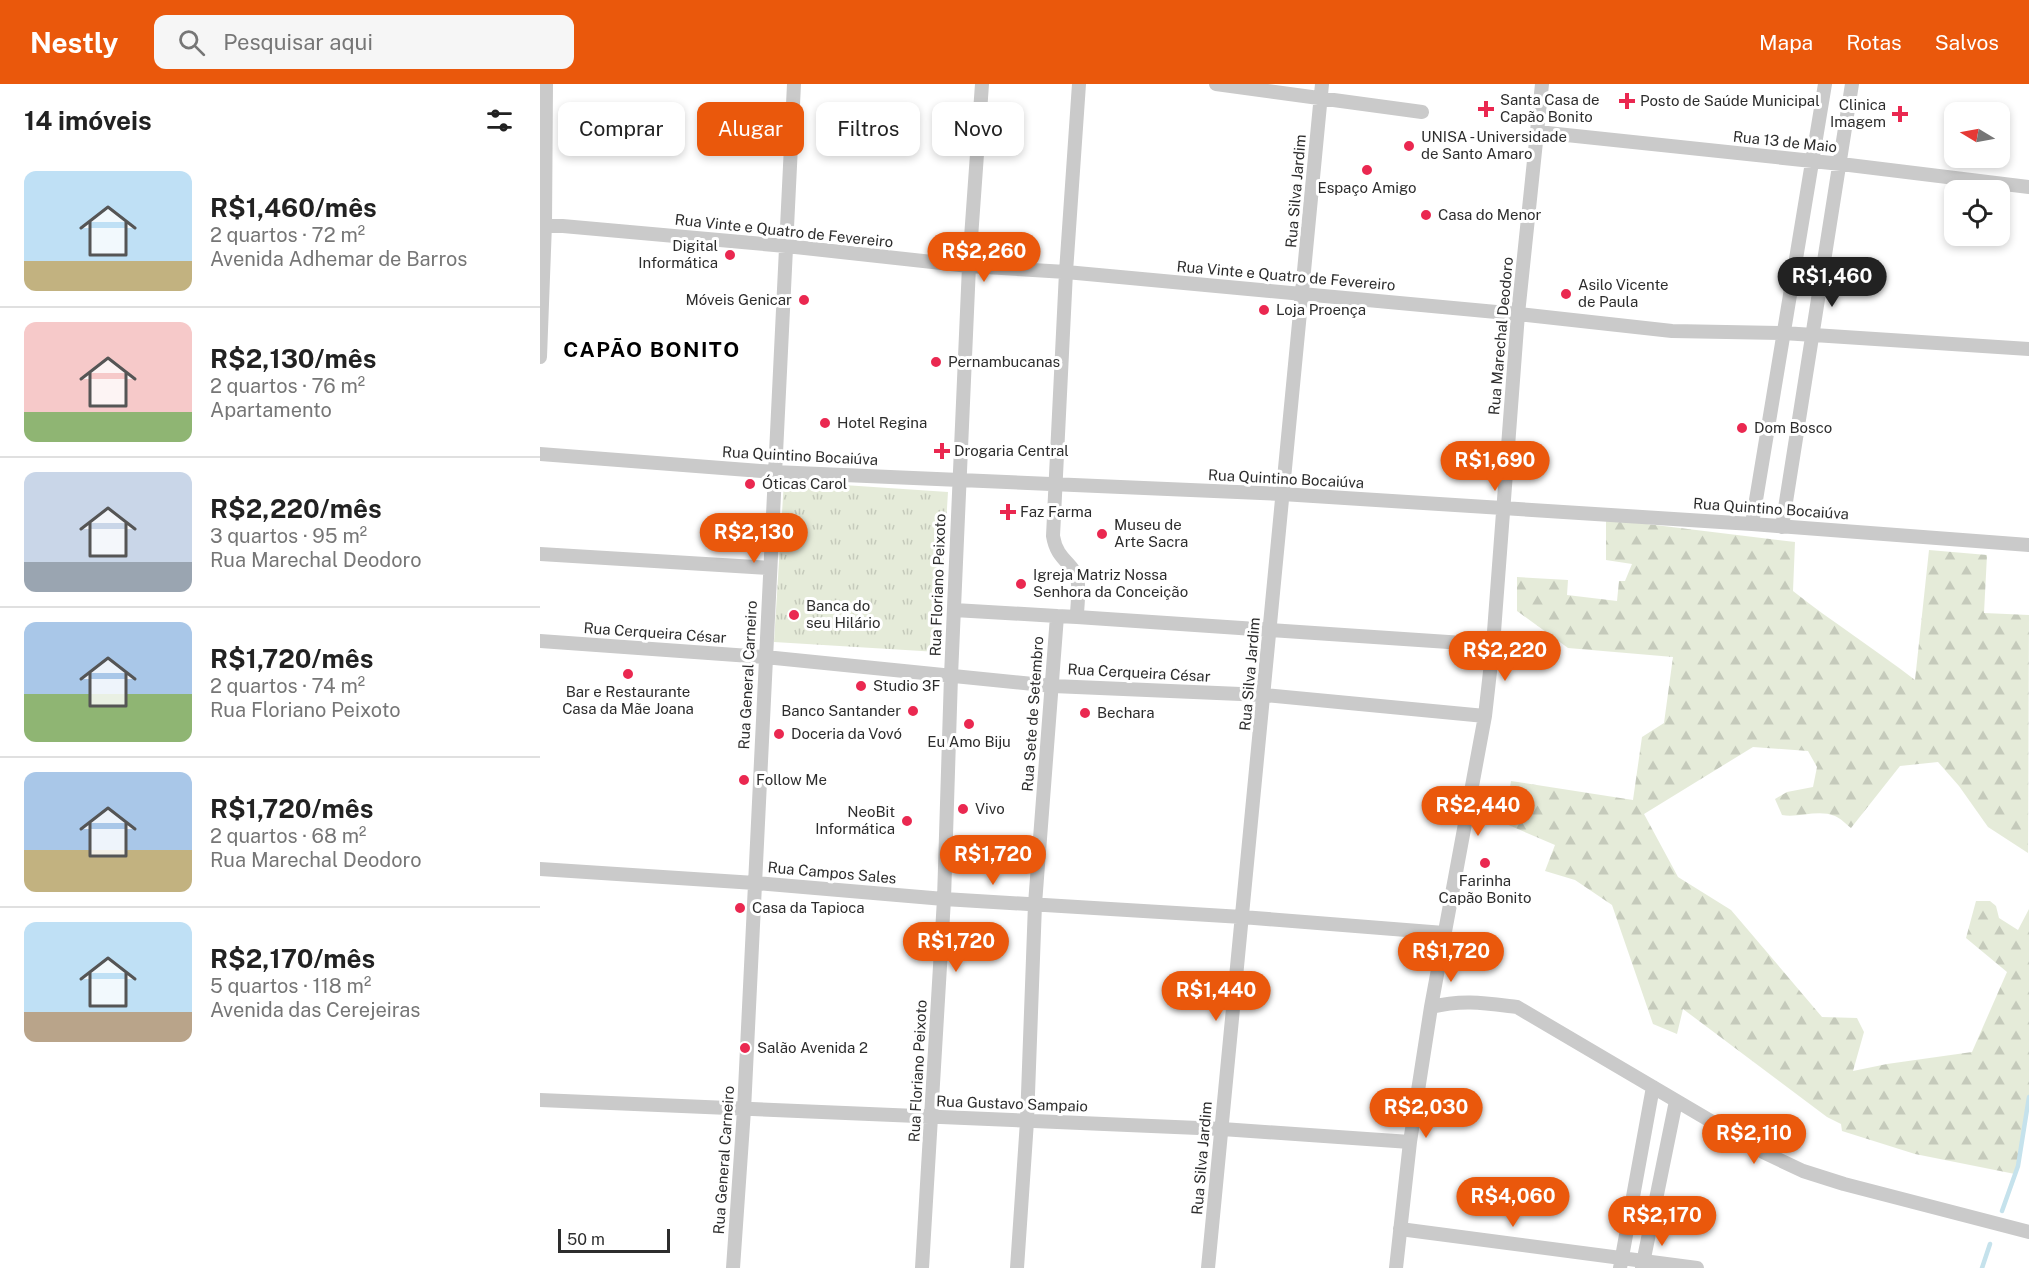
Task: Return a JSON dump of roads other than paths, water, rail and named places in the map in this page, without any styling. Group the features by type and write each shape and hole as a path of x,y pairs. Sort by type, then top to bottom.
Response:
{"street":[{"path":"540,357 546,84"},
{"name":"Rua General Carneiro","path":"733,1268 756,883 794,84"},
{"name":"Rua Floriano Peixoto","path":"922,1268 944,900 951,676 969,266 982,84"},
{"path":"1077,617 1078,578 1054,547 1053,536 1066,272 1079,84"},
{"path":"1216,84 1422,112"},
{"name":"Rua Silva Jardim","path":"1208,1268 1322,84"},
{"name":"Rua Marechal Deodoro","path":"1396,1268 1410,1142 1431,1007 1485,716 1493,645 1518,314 1542,84"},
{"path":"1752,524 1825,84"},
{"path":"1782,527 1852,84"},
{"name":"Rua 13 de Maio","path":"1538,132 1840,164 2029,187"},
{"name":"Rua Vinte e Quatro de Fevereiro","path":"542,224 786,246 969,266 1066,272 1518,314 1672,331 1783,333 2029,349"},
{"name":"Rua Quintino Bocaiúva","path":"540,454 774,472 1282,494 1752,524 2029,545"},
{"path":"540,554 770,568"},
{"path":"954,610 1493,645"},
{"name":"Rua Sete de Setembro","path":"1017,1268 1027,1121 1035,904 1057,616"},
{"name":"Rua Cerqueira César","path":"540,641 765,657 1053,686 1264,695 1485,716"},
{"name":"Rua Campos Sales","path":"540,869 756,883 944,900 1242,917 1444,933"},
{"path":"1431,1007 1452,1001 1475,1001 1517,1007 1765,1153 1803,1171 1844,1184 2029,1232"},
{"path":"1621,1263 1653,1087"},
{"name":"Rua Gustavo Sampaio","path":"540,1100 1222,1129 1410,1142"},
{"path":"1643,1264 1676,1101"},
{"path":"1400,1229 1621,1263 1697,1268"}],"waterway":[{"path":"2002,1211 2018,1166 2029,1097"},
{"path":"1982,1268 1990,1244"}],"place":[{"name":"Posto de Saúde Municipal","path":"1627,101"},
{"name":"Santa Casa de Capão Bonito","path":"1486,109"},
{"name":"Clinica Imagem","path":"1900,114"},
{"name":"UNISA - Universidade de Santo Amaro","path":"1409,146"},
{"name":"Espaço Amigo","path":"1367,170"},
{"name":"Casa do Menor","path":"1426,215"},
{"name":"Digital Informática","path":"730,255"},
{"name":"Asilo Vicente de Paula","path":"1566,294"},
{"name":"Móveis Genicar","path":"804,300"},
{"name":"Loja Proença","path":"1264,310"},
{"name":"Pernambucanas","path":"936,362"},
{"name":"Hotel Regina","path":"825,423"},
{"name":"Dom Bosco","path":"1742,428"},
{"name":"Drogaria Central","path":"942,451"},
{"name":"Óticas Carol","path":"750,484"},
{"name":"Faz Farma","path":"1008,512"},
{"name":"Museu de Arte Sacra","path":"1102,534"},
{"name":"Igreja Matriz Nossa Senhora da Conceição","path":"1021,584"},
{"name":"Banca do seu Hilário","path":"794,615"},
{"name":"Bar e Restaurante Casa da Mãe Joana","path":"628,674"},
{"name":"Studio 3F","path":"861,686"},
{"name":"Banco Santander","path":"913,711"},
{"name":"Bechara","path":"1085,713"},
{"name":"Eu Amo Biju","path":"969,724"},
{"name":"Doceria da Vovó","path":"779,734"},
{"name":"Follow Me","path":"744,780"},
{"name":"Vivo","path":"963,809"},
{"name":"NeoBit Informática","path":"907,821"},
{"name":"Farinha Capão Bonito","path":"1485,863"},
{"name":"Casa da Tapioca","path":"740,908"},
{"name":"Salão Avenida 2","path":"745,1048"}],"district":[{"name":"CAPÃO BONITO","path":"652,350"}]}
